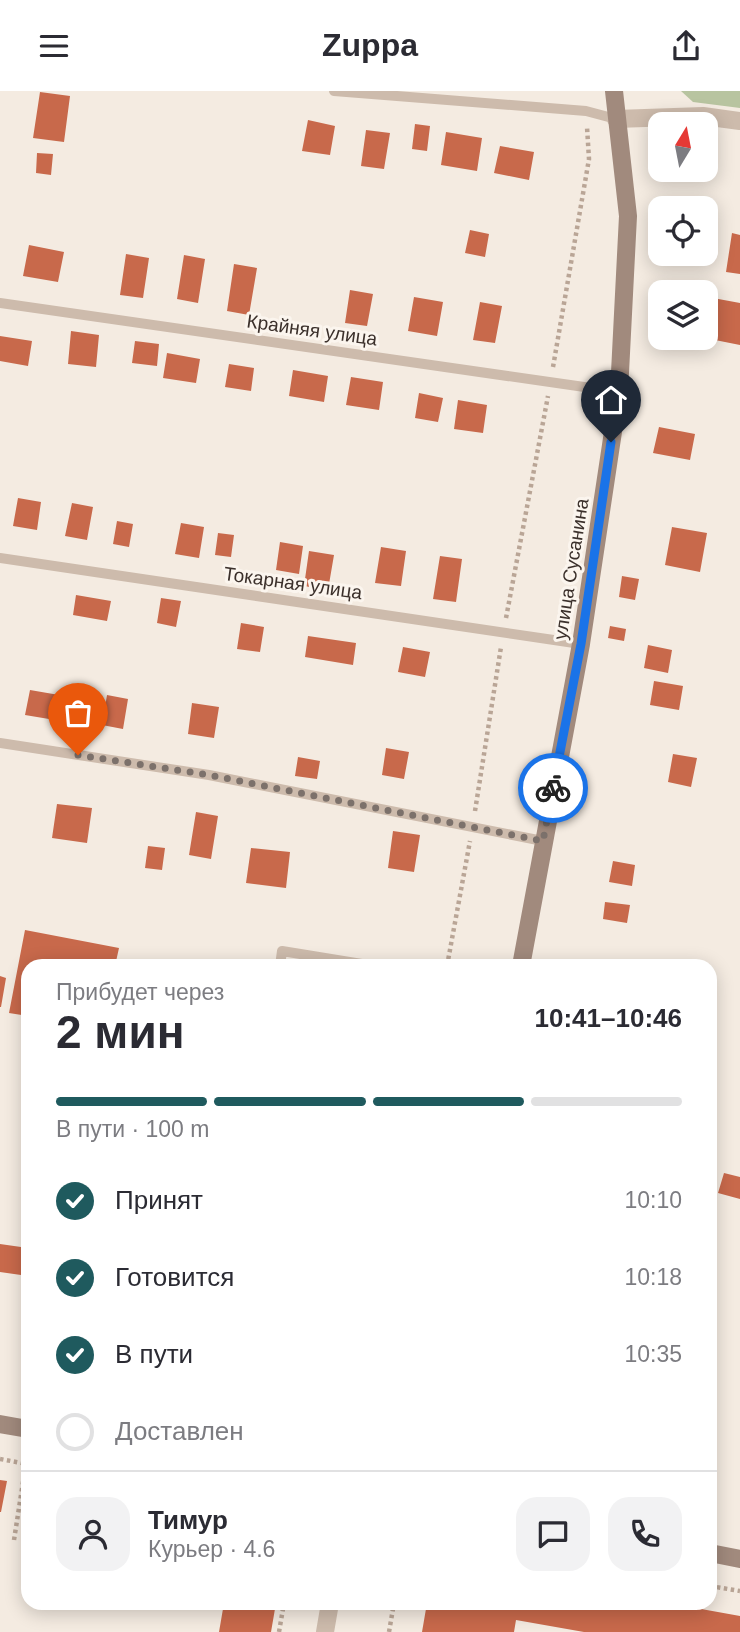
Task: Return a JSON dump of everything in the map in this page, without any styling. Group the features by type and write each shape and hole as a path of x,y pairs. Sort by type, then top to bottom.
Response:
{"street":[{"name":"улица Сусанина","path":"522,959 581,644 619,392 628,216 614,91"},
{"path":"616,119 703,116 740,121"},
{"path":"0,1425 21,1428"},
{"path":"717,1554 740,1559"},
{"path":"325,1632 329,1610"}],"lane":[{"path":"334,91 586,111 616,119"},
{"name":"Крайняя улица","path":"0,303 619,392"},
{"name":"Токарная улица","path":"0,558 581,644"},
{"path":"0,743 209,775 543,841"},
{"path":"281,959 282,951 331,959"}],"path":[{"path":"448,959 503,632 551,382 589,159 586,111"},
{"path":"0,1459 21,1463"},
{"path":"14,1540 21,1499"},
{"path":"717,1587 740,1591"},
{"path":"279,1632 283,1610"},
{"path":"388,1632 393,1610"}],"green space":[{"path":"681,91 740,91 740,108 693,102"}],"building":[{"path":"40,92 70,96 64,142 33,138"},
{"path":"308,120 335,126 330,155 302,151"},
{"path":"415,124 430,126 427,151 412,149"},
{"path":"366,130 390,133 384,169 361,166"},
{"path":"446,132 482,138 477,171 441,165"},
{"path":"500,146 534,152 529,180 494,173"},
{"path":"37,153 53,154 51,175 36,173"},
{"path":"470,230 489,234 485,257 465,253"},
{"path":"732,233 740,235 740,274 726,272"},
{"path":"29,245 64,252 58,282 23,276"},
{"path":"126,254 149,258 143,298 120,295"},
{"path":"184,255 205,259 198,303 177,299"},
{"path":"234,264 257,268 249,315 227,311"},
{"path":"350,290 373,294 367,326 345,323"},
{"path":"414,297 443,302 437,336 408,331"},
{"path":"718,299 740,303 740,345 718,341"},
{"path":"480,302 502,306 495,343 473,340"},
{"path":"71,331 99,335 96,367 68,364"},
{"path":"0,336 32,341 28,366 0,361"},
{"path":"135,341 159,344 157,366 132,363"},
{"path":"167,353 200,359 196,383 163,378"},
{"path":"229,364 254,368 251,391 225,387"},
{"path":"293,370 328,376 324,402 289,396"},
{"path":"351,377 383,382 379,410 346,405"},
{"path":"419,393 443,398 438,422 415,418"},
{"path":"458,400 487,405 483,433 454,429"},
{"path":"659,427 695,434 690,460 653,453"},
{"path":"18,498 41,502 37,530 13,526"},
{"path":"72,503 93,507 87,540 65,536"},
{"path":"117,521 133,524 129,547 113,544"},
{"path":"181,523 204,527 199,558 175,554"},
{"path":"672,527 707,533 700,572 665,565"},
{"path":"218,533 234,535 231,557 215,555"},
{"path":"280,542 303,546 299,574 276,570"},
{"path":"381,547 406,551 401,586 375,583"},
{"path":"309,551 334,555 328,590 304,586"},
{"path":"440,556 462,559 456,602 433,599"},
{"path":"622,576 639,579 635,600 619,597"},
{"path":"76,595 111,601 107,621 73,615"},
{"path":"161,598 181,601 176,627 157,623"},
{"path":"241,623 264,627 260,652 237,649"},
{"path":"610,626 626,629 624,641 608,638"},
{"path":"308,636 356,643 353,665 305,657"},
{"path":"648,645 672,650 668,673 644,668"},
{"path":"403,647 430,652 425,677 398,672"},
{"path":"654,681 683,686 679,710 650,705"},
{"path":"30,690 59,695 55,720 25,715"},
{"path":"107,695 128,699 123,729 102,725"},
{"path":"192,703 219,707 214,738 188,734"},
{"path":"386,748 409,752 404,779 382,775"},
{"path":"673,754 697,758 691,787 668,782"},
{"path":"298,757 320,761 317,779 295,776"},
{"path":"57,804 92,808 87,843 52,838"},
{"path":"196,812 218,816 211,859 189,855"},
{"path":"393,831 420,835 414,872 388,868"},
{"path":"148,846 165,848 162,870 145,868"},
{"path":"251,848 290,852 286,888 246,883"},
{"path":"613,861 635,865 632,886 609,882"},
{"path":"605,902 630,905 627,923 603,919"},
{"path":"25,930 119,948 117,959 21,959 21,1015 9,1013"},
{"path":"0,976 6,978 1,1007 0,1007"},
{"path":"724,1173 740,1177 740,1199 718,1193"},
{"path":"0,1244 21,1247 21,1275 0,1272"},
{"path":"0,1480 7,1481 1,1512 0,1512"},
{"path":"223,1610 275,1610 271,1632 219,1632"},
{"path":"426,1610 707,1610 740,1616 740,1632 584,1632 516,1620 514,1632 422,1632"}],"way so far":[{"path":"78,755 209,775 543,841 553,788"}],"route":[{"path":"553,788 581,644 611,442"}]}
